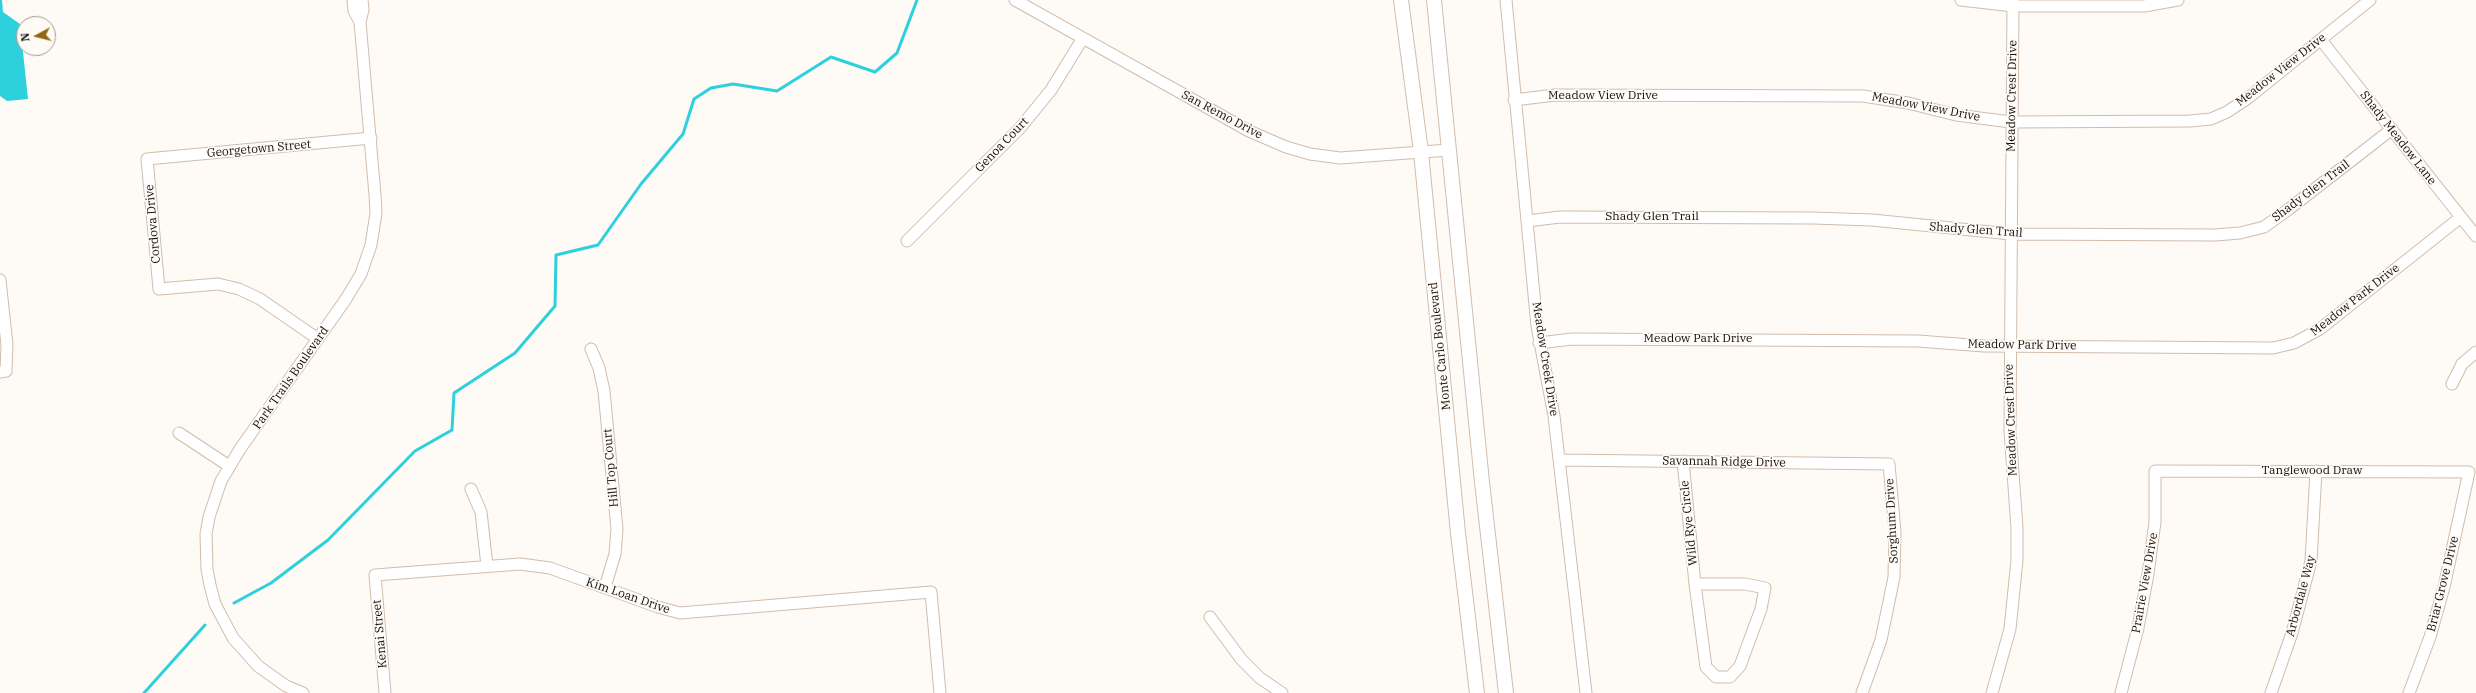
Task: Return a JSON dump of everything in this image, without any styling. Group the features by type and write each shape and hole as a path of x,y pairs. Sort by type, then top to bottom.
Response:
{"main road":[{"name":"Monte Carlo Boulevard","path":"1400,0 1422,152 1458,533 1477,693"},
{"path":"1434,0 1482,482 1506,693"}],"street":[{"name":"Park Trails Boulevard","path":"353,0 354,11 360,22"},
{"name":"Park Trails Boulevard","path":"302,693 271,676 246,655 233,638 215,604 206,569 206,534 214,498 229,466 318,339 361,274 371,245 376,213 371,138 360,22 363,10 362,0"},
{"name":"San Remo Drive","path":"1015,0 1249,131 1286,147 1330,158 1449,150"},
{"name":"Meadow Creek Drive","path":"1506,0 1514,100 1539,342 1554,416 1560,460 1586,693"},
{"path":"1962,0 2013,3 2126,3 2154,6 2178,0"},
{"name":"Meadow View Drive","path":"1514,100 1555,95 1863,96 1908,103 1956,115 2012,122 2190,121 2211,118 2227,112 2248,98 2370,0"},
{"name":"Meadow Crest Drive","path":"1992,693 2010,629 2016,573 2017,528 2010,440 2009,346 2013,3"},
{"name":"Genoa Court","path":"908,241 1024,123 1051,90 1083,38"},
{"name":"Shady Meadow Lane","path":"2321,40 2476,236"},
{"name":"Shady Glen Trail","path":"1527,221 1560,217 1813,218 1872,220 2010,234 2215,235 2264,227 2392,129"},
{"name":"Georgetown Street","path":"147,159 371,138"},
{"name":"Cordova Drive","path":"147,159 159,289 218,284 239,289 260,299 318,339"},
{"name":"Meadow Park Drive","path":"1539,342 1572,338 1918,341 2009,346 2261,348 2294,343 2324,327 2461,217"},
{"path":"0,280 7,345 6,371 0,372"},
{"name":"Hill Top Court","path":"591,349 599,368 604,391 617,529 615,554 605,587"},
{"path":"2452,384 2462,364 2476,352"},
{"path":"179,433 229,466"},
{"name":"Savannah Ridge Drive","path":"1560,460 1889,464"},
{"name":"Wild Rye Circle","path":"1683,461 1695,584 1706,667 1716,677 1730,677 1740,666 1761,610 1764,588 1744,584 1695,584"},
{"name":"Sorghum Drive","path":"1862,693 1881,640 1894,577 1895,532 1889,464"},
{"name":"Tanglewood Draw","path":"2155,471 2469,472"},
{"name":"Prairie View Drive","path":"2121,693 2138,628 2148,574 2155,522 2155,471"},
{"name":"Arbordale Way","path":"2271,693 2292,633 2311,561 2316,471"},
{"name":"Briar Grove Drive","path":"2409,693 2430,637 2444,587 2469,472"},
{"path":"471,489 481,512 487,566"},
{"name":"Kim Loan Drive","path":"375,575 487,566 535,565 605,587 658,607 680,613 931,592 940,693"},
{"name":"Kenai Street","path":"375,575 385,693"},
{"path":"1210,617 1241,659 1260,678 1282,693"}],"water":[{"path":"0,0 2,0 3,12 16,21 16,56 23,56 28,99 7,101 0,96"}],"waterway":[{"path":"234,603 271,583 328,540 415,451 452,430 454,393 515,353 555,306 556,255 598,245 641,184 683,134 694,99 711,88 733,84 777,91 831,57 875,72 897,53 917,0"},
{"path":"144,693 205,625"}]}
